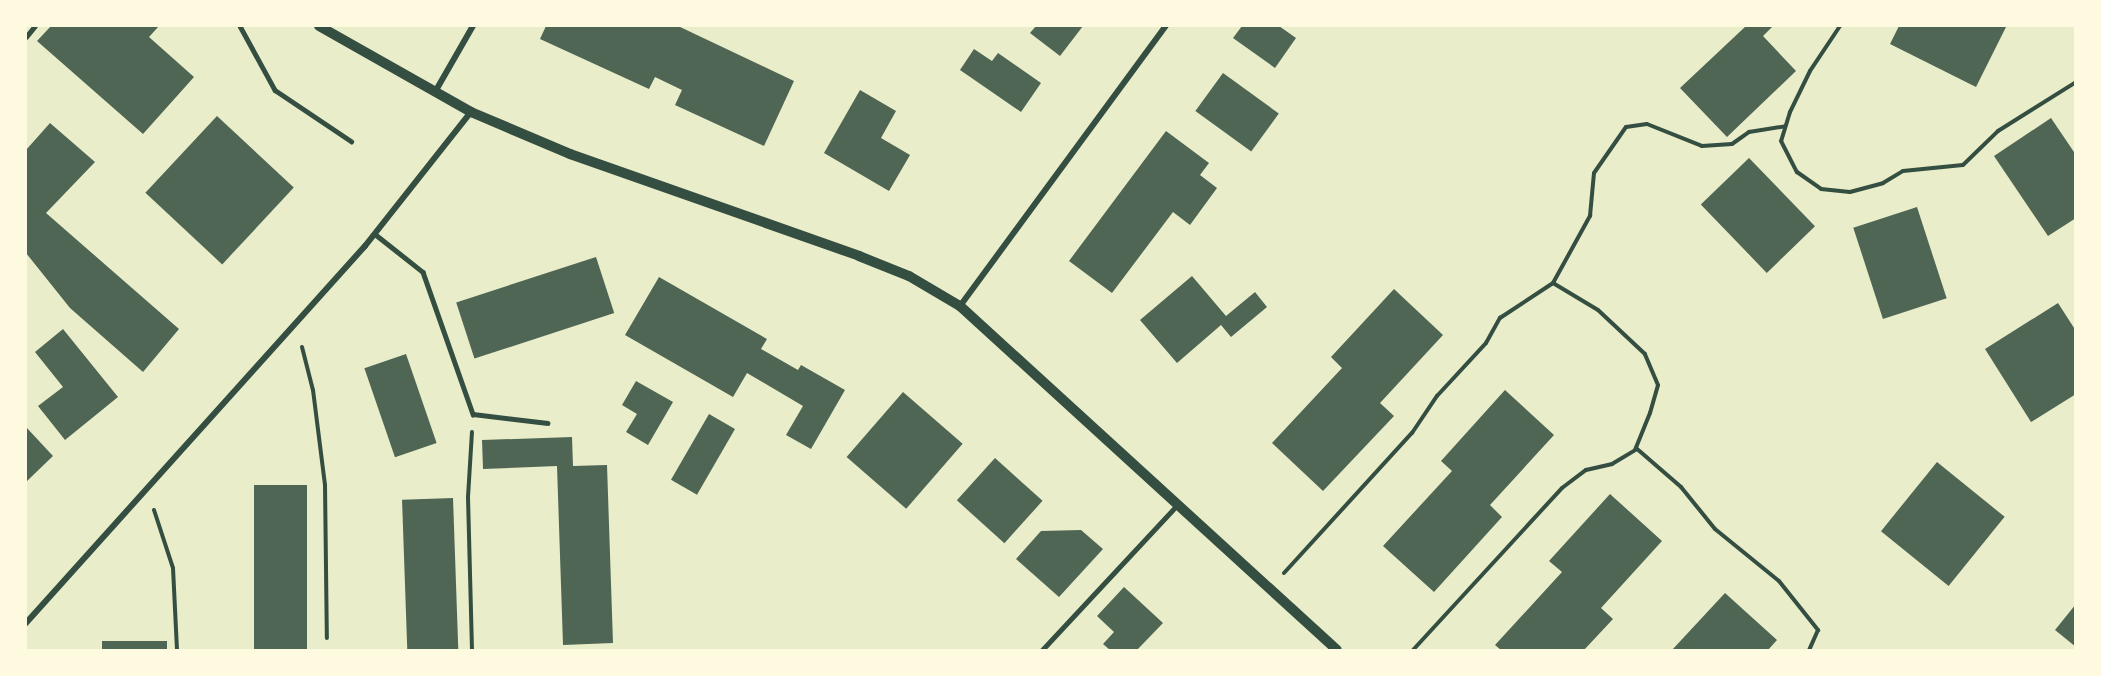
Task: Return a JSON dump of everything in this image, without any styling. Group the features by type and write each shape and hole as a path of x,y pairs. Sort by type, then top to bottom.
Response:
{"street":[{"path":"319,26 471,112 570,154 860,256 909,276 960,306 1337,651"},
{"path":"435,92 473,26"},
{"path":"960,306 1166,26"},
{"path":"26,623 375,234 471,112"}],"lane":[{"path":"26,37 35,26"},
{"path":"240,26 275,90 351,141"},
{"path":"375,234 423,272 473,414 548,423"},
{"path":"1042,651 1178,504"}],"path":[{"path":"1840,26 1810,70 1785,126 1781,141 1797,172 1821,189 1850,192 1883,183 1903,171 1963,165 1998,131 2076,82"},
{"path":"1269,588 1412,433 1437,396 1486,343 1500,318 1553,283 1590,216 1594,173 1626,127 1647,124 1702,146 1732,144 1749,132 1785,126"},
{"path":"1413,651 1562,488 1586,470 1612,464 1636,448 1658,385 1645,354 1598,310 1553,283"},
{"path":"296,322 313,390 325,485 327,638"},
{"path":"472,651 468,497 473,414"},
{"path":"1636,448 1681,487 1715,529 1779,581 1818,630 1809,651"},
{"path":"147,488 172,568 177,651"}],"building":[{"path":"51,26 159,26 149,37 194,77 143,134 37,41"},
{"path":"546,26 678,26 794,81 764,146 675,105 682,90 655,77 649,89 540,39"},
{"path":"1036,26 1083,26 1060,56 1030,33"},
{"path":"1242,26 1279,26 1296,38 1275,68 1233,38"},
{"path":"1746,26 1773,26 1763,36 1796,71 1727,137 1680,88"},
{"path":"1899,26 2006,27 1976,87 1890,44"},
{"path":"974,49 992,61 998,53 1041,83 1021,112 960,70"},
{"path":"1223,73 1279,114 1251,152 1195,111"},
{"path":"860,90 896,111 881,138 910,155 889,191 824,153"},
{"path":"217,116 294,188 222,264 145,193"},
{"path":"2051,118 2076,155 2076,218 2048,236 1994,156"},
{"path":"50,123 95,162 46,213 179,329 143,372 70,308 26,253 26,150"},
{"path":"1166,131 1209,163 1200,175 1217,188 1190,225 1173,212 1112,293 1069,261"},
{"path":"1749,158 1815,226 1767,273 1701,205"},
{"path":"1917,207 1947,298 1883,319 1853,228"},
{"path":"596,257 614,313 474,359 456,302"},
{"path":"1192,276 1226,316 1255,292 1267,307 1231,337 1221,325 1177,363 1140,320"},
{"path":"659,277 767,339 761,349 798,370 801,365 845,390 811,449 786,435 803,406 747,373 733,397 625,335"},
{"path":"1394,289 1443,335 1380,403 1394,416 1323,491 1272,443 1342,368 1331,357"},
{"path":"2058,303 2076,331 2076,394 2031,422 1985,349"},
{"path":"63,329 118,397 65,440 38,406 63,387 35,352"},
{"path":"406,354 437,443 395,457 364,368"},
{"path":"636,381 673,402 648,445 626,432 637,414 622,405"},
{"path":"1505,390 1554,435 1490,505 1502,517 1434,592 1383,546 1452,471 1441,461"},
{"path":"903,392 963,444 906,509 847,457"},
{"path":"709,414 735,429 697,495 671,480"},
{"path":"26,427 53,456 26,482"},
{"path":"572,437 573,466 607,465 613,643 563,645 557,466 483,469 482,440"},
{"path":"995,458 1043,501 1004,543 957,500"},
{"path":"1937,462 2005,517 1949,586 1881,531"},
{"path":"254,485 307,485 307,650 254,650"},
{"path":"1610,494 1662,541 1601,608 1613,619 1584,650 1501,650 1495,645 1562,572 1549,561"},
{"path":"453,498 458,650 407,650 402,500"},
{"path":"1081,530 1103,549 1059,597 1016,559 1041,531"},
{"path":"1124,587 1163,623 1137,650 1110,650 1103,644 1114,632 1097,616"},
{"path":"1725,593 1777,640 1768,650 1672,650"},
{"path":"2076,604 2076,647 2055,630"},
{"path":"102,641 167,641 167,650 102,650"}]}
